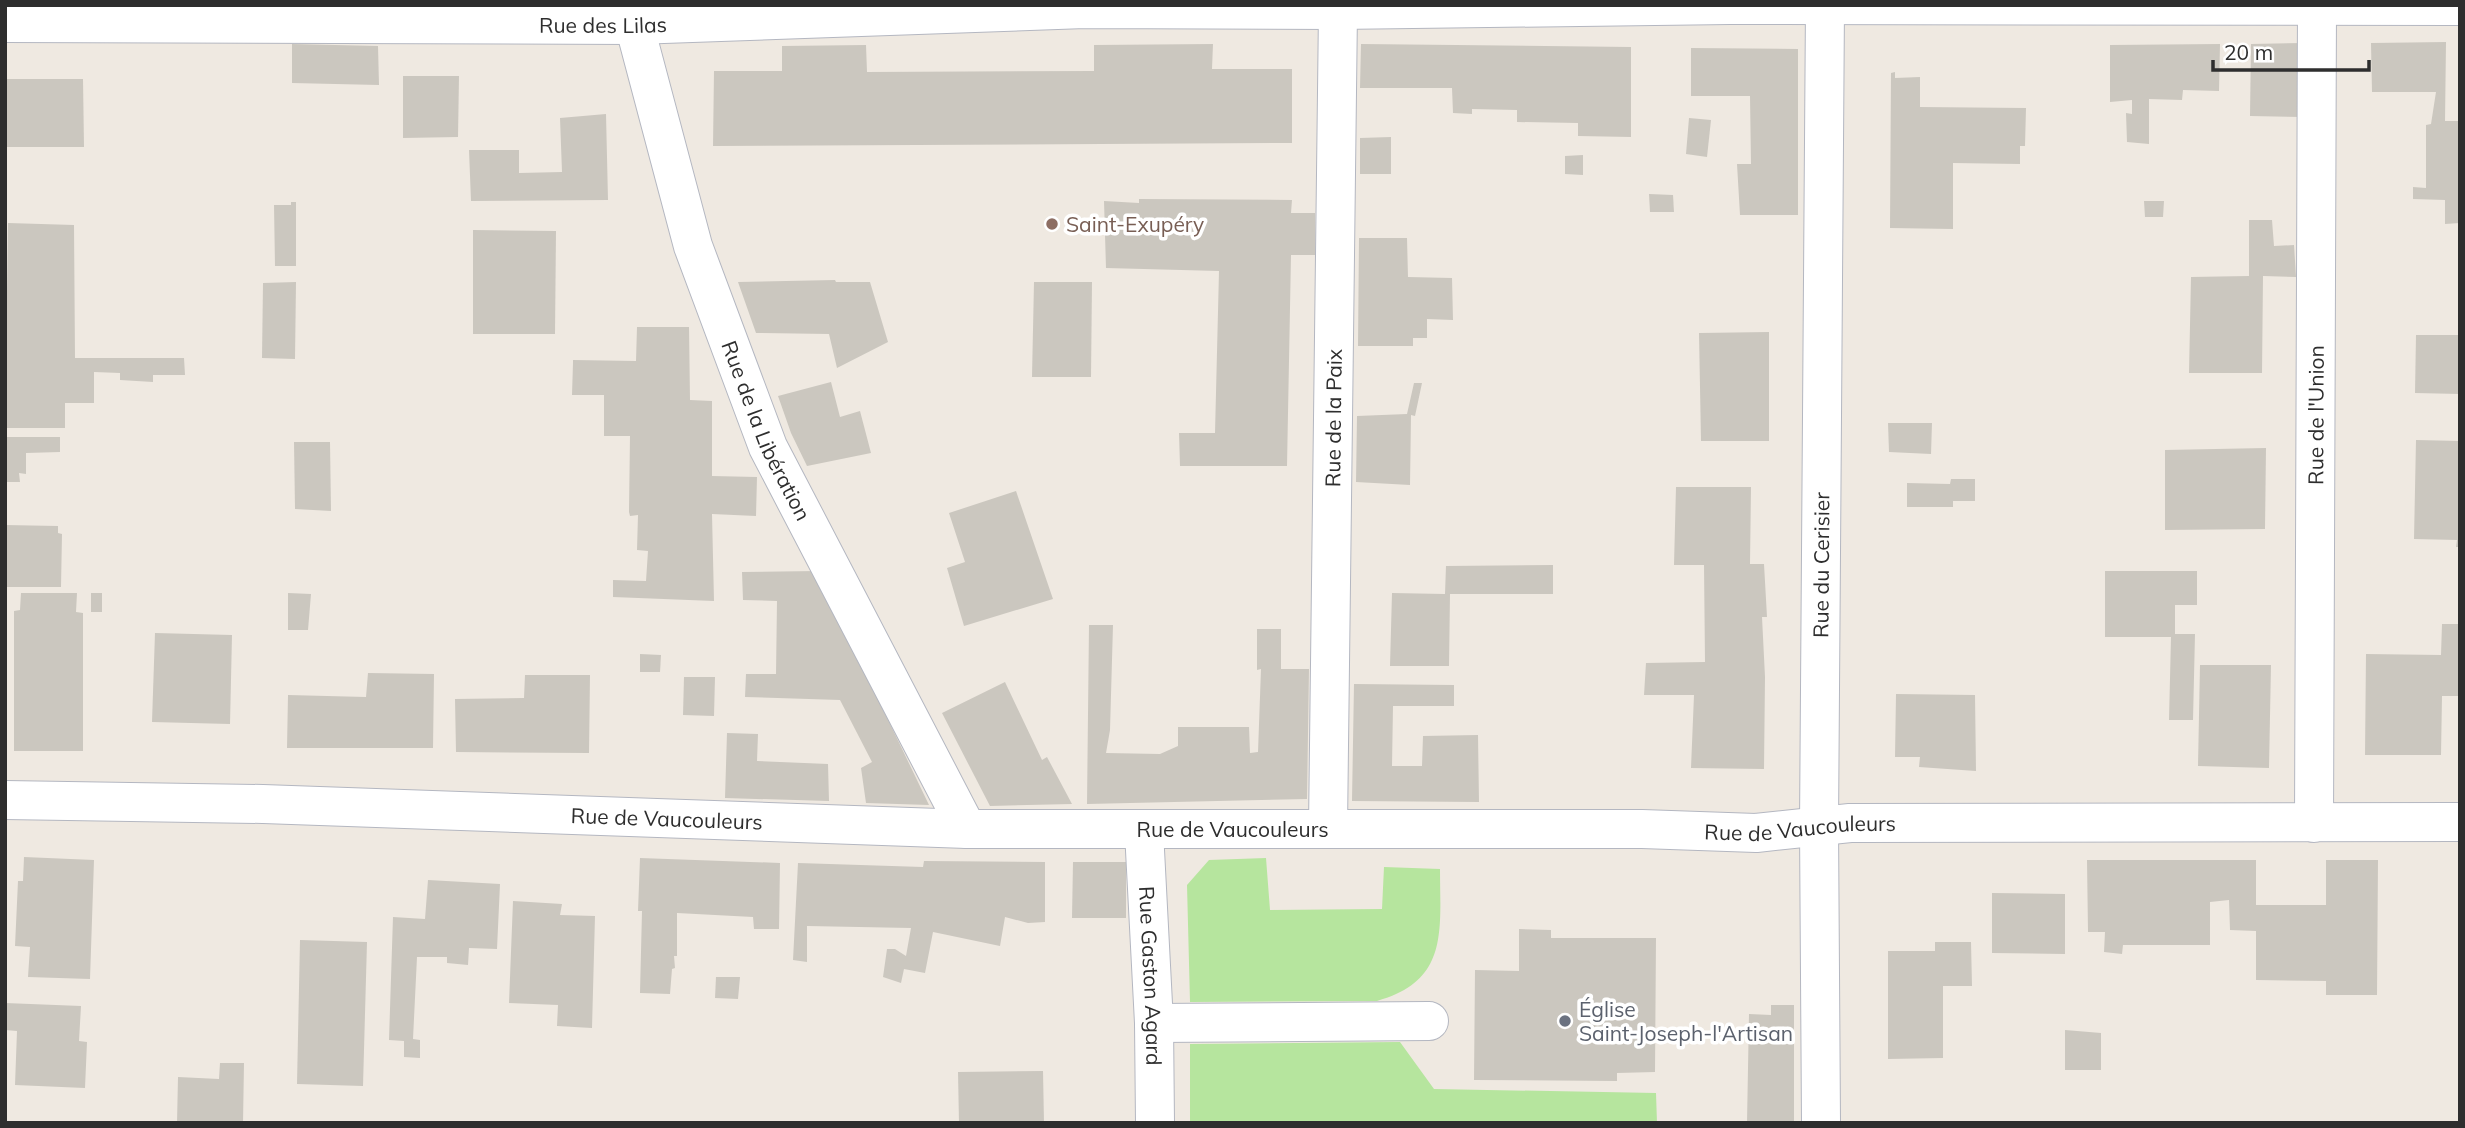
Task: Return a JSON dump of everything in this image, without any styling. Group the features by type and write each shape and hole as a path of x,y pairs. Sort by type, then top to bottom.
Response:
{"street":[{"name":"Rue des Lilas","path":"5,23 1085,9 1338,10 1730,5 2460,6"},
{"name":"Rue du Cerisier","path":"1821,1123 1819,826 1825,6"},
{"name":"Rue de l'Union","path":"2314,823 2317,7"},
{"name":"Rue de la Paix","path":"1328,828 1338,10"},
{"name":"Rue de la Libération","path":"632,15 693,246 768,447 967,830"},
{"name":"Rue de Vaucouleurs","path":"5,800 263,804 967,830 1642,829 1756,833 1850,823 2460,822"},
{"name":"Rue Gaston Agard","path":"1144,831 1154,1023 1155,1123"},
{"path":"1154,1023 1429,1021"}],"green space":[{"path":"1266,858 1270,910 1382,909 1384,867 1440,869 1439,933 1436,951 1429,967 1417,981 1400,992 1377,1001 1190,1002 1187,885 1209,860"},
{"path":"1400,1042 1434,1089 1656,1093 1657,1123 1190,1123 1190,1044"}],"building":[{"path":"2446,42 2445,121 2460,121 2460,223 2445,224 2445,200 2413,199 2413,187 2426,188 2426,125 2431,124 2436,92 2372,92 2371,43"},
{"path":"2303,43 2303,117 2250,116 2251,44"},
{"path":"292,44 378,46 379,85 292,83"},
{"path":"1213,44 1212,69 1292,69 1292,143 713,146 714,71 782,71 782,46 866,45 867,72 1094,71 1094,45"},
{"path":"1361,44 1631,47 1631,137 1578,136 1578,123 1517,122 1517,110 1472,109 1472,114 1453,113 1452,88 1360,88"},
{"path":"2220,44 2219,91 2183,90 2182,100 2149,99 2149,144 2127,142 2126,113 2132,114 2132,100 2110,102 2110,45"},
{"path":"1691,48 1798,49 1798,215 1740,215 1737,164 1751,164 1750,96 1691,96"},
{"path":"1895,72 1895,78 1920,77 1920,107 2026,108 2025,146 2020,146 2020,164 1953,163 1953,229 1890,228 1891,73"},
{"path":"403,76 459,76 458,137 403,138"},
{"path":"5,79 83,79 84,147 5,147"},
{"path":"606,114 608,200 471,201 469,150 519,150 519,173 562,172 560,118"},
{"path":"1689,118 1711,120 1707,157 1686,154"},
{"path":"1391,137 1391,174 1360,174 1360,138"},
{"path":"1583,155 1583,175 1565,174 1565,156"},
{"path":"1649,194 1673,195 1674,212 1650,212"},
{"path":"1139,199 1292,200 1291,213 1315,213 1315,255 1291,255 1287,466 1180,466 1179,433 1215,433 1219,271 1106,268 1104,201 1139,203"},
{"path":"2144,201 2164,201 2163,217 2145,217"},
{"path":"291,202 296,202 296,266 275,266 274,205 291,205"},
{"path":"2249,220 2272,220 2274,246 2294,245 2296,277 2263,276 2262,373 2189,373 2191,277 2249,276"},
{"path":"8,223 74,225 75,358 184,358 185,375 153,375 153,382 120,380 120,373 94,372 94,403 65,403 65,428 5,428"},
{"path":"473,230 556,231 555,334 473,334"},
{"path":"1359,238 1407,238 1408,277 1452,278 1453,320 1427,319 1427,338 1413,338 1413,346 1358,346"},
{"path":"296,282 295,359 262,358 263,283"},
{"path":"738,282 870,282 888,342 837,368 829,334 756,333"},
{"path":"1034,282 1092,282 1091,377 1032,377"},
{"path":"637,327 689,327 690,400 712,401 712,476 757,477 756,516 712,514 714,601 613,597 613,580 646,581 648,551 637,550 638,515 630,516 629,512 630,436 604,436 604,395 572,395 573,360 636,361"},
{"path":"1769,332 1769,441 1701,441 1699,333"},
{"path":"2416,335 2460,335 2460,394 2415,393"},
{"path":"831,382 840,417 860,411 871,453 807,466 791,433 778,396"},
{"path":"1414,383 1422,383 1415,416 1411,415 1410,485 1356,482 1357,416 1407,414"},
{"path":"1888,423 1932,423 1931,454 1889,452"},
{"path":"5,437 60,437 60,452 26,453 26,474 19,473 20,482 5,482"},
{"path":"2416,440 2460,441 2460,547 2456,547 2457,540 2414,539"},
{"path":"294,442 330,442 331,511 295,509"},
{"path":"2266,448 2265,529 2165,530 2165,450"},
{"path":"1951,479 1975,479 1975,501 1953,501 1953,507 1907,507 1907,483 1950,484"},
{"path":"1676,487 1751,487 1750,564 1764,564 1767,617 1762,617 1765,677 1764,769 1691,768 1694,695 1644,695 1646,663 1705,662 1704,565 1674,565"},
{"path":"1016,491 1053,599 964,626 947,568 965,562 949,513"},
{"path":"5,525 58,526 58,533 62,534 61,587 5,587"},
{"path":"1553,565 1553,594 1450,594 1449,666 1390,666 1392,593 1445,594 1446,566"},
{"path":"818,571 929,805 866,803 861,768 872,762 840,700 745,697 746,674 776,674 777,601 743,600 742,572"},
{"path":"2105,571 2197,571 2197,605 2175,605 2175,634 2195,634 2193,720 2169,720 2171,637 2105,637"},
{"path":"21,593 77,593 76,612 83,613 83,751 14,751 14,611 20,610"},
{"path":"91,593 102,593 102,612 91,612"},
{"path":"288,593 311,594 308,630 288,630"},
{"path":"2442,624 2460,624 2460,696 2442,696 2441,755 2365,755 2366,654 2441,655"},
{"path":"1089,625 1113,625 1110,730 1106,753 1160,754 1178,746 1178,727 1249,727 1250,753 1258,752 1261,669 1257,670 1257,629 1281,629 1281,669 1309,669 1307,799 1087,804"},
{"path":"155,633 232,635 230,724 152,722"},
{"path":"640,654 661,655 660,672 640,672"},
{"path":"2200,665 2271,665 2269,768 2198,766"},
{"path":"368,673 434,674 433,748 287,748 288,695 366,697"},
{"path":"525,675 590,675 589,753 456,752 455,699 524,698"},
{"path":"684,677 715,677 714,716 683,715"},
{"path":"1005,682 1042,760 1047,757 1072,804 990,806 942,713"},
{"path":"1354,684 1454,685 1454,706 1393,706 1392,766 1422,766 1423,736 1478,735 1479,802 1352,801"},
{"path":"1896,694 1975,695 1976,771 1919,767 1920,757 1895,757"},
{"path":"727,733 758,734 757,761 828,764 829,801 725,798"},
{"path":"24,857 94,860 90,979 28,977 30,947 15,946 18,881 23,881"},
{"path":"640,858 780,863 779,929 754,929 753,917 677,913 677,956 674,956 675,968 672,969 670,994 640,993"},
{"path":"2087,860 2256,860 2256,905 2326,905 2326,860 2378,860 2377,995 2326,995 2326,981 2256,980 2256,931 2230,930 2229,900 2210,902 2210,945 2123,945 2122,954 2104,952 2105,932 2088,932"},
{"path":"924,861 1045,862 1045,922 1028,923 1005,917 1000,946 933,932 925,973 904,969 901,983 883,977 887,949 895,949 906,956 911,928 807,926 807,962 793,960 798,863 923,867"},
{"path":"1073,862 1126,862 1126,918 1072,918"},
{"path":"428,880 500,884 497,949 469,948 468,965 447,963 447,957 417,957 413,1039 420,1040 420,1058 404,1057 404,1041 389,1040 393,917 425,919"},
{"path":"1992,893 2065,894 2065,954 1992,953"},
{"path":"513,901 562,904 560,915 595,916 592,1028 557,1026 558,1005 509,1003"},
{"name":"Église Saint-Joseph-l'Artisan","path":"1519,929 1551,930 1551,938 1656,938 1655,1072 1617,1073 1617,1081 1474,1080 1475,970 1519,971"},
{"path":"300,940 367,942 363,1086 297,1084"},
{"path":"1935,942 1971,942 1972,986 1943,986 1943,1058 1888,1059 1888,951 1935,951"},
{"path":"716,977 740,977 738,999 715,998"},
{"path":"5,1003 81,1006 79,1041 87,1042 85,1088 15,1085 17,1031 5,1030"},
{"path":"1771,1005 1794,1005 1794,1123 1747,1123 1749,1014 1771,1015"},
{"path":"2065,1030 2101,1033 2101,1070 2065,1070"},
{"path":"220,1063 244,1063 243,1123 177,1123 178,1077 219,1079"},
{"path":"1043,1071 1044,1123 959,1123 958,1072"}],"place":[{"name":"Saint-Exupéry","path":"1052,224"},
{"name":"Église Saint-Joseph-l'Artisan","path":"1565,1021"}]}
